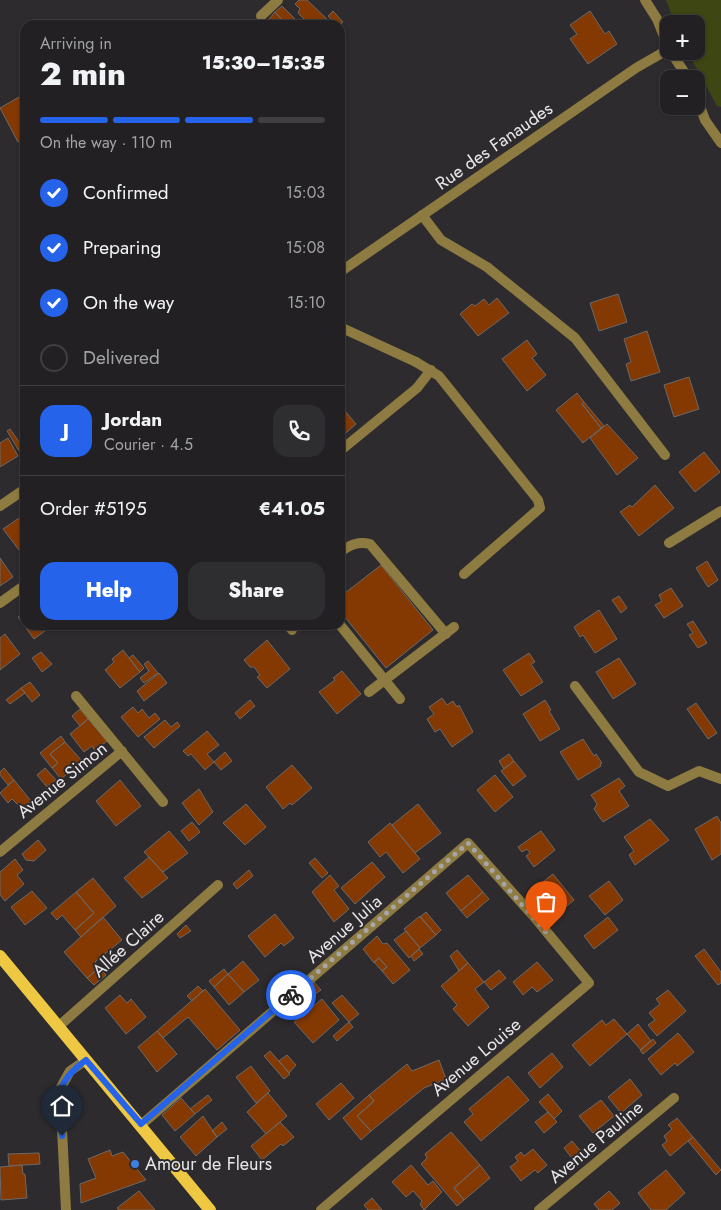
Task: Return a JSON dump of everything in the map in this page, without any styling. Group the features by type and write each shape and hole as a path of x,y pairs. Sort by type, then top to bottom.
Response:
{"main road":[{"path":"0,956 141,1124 210,1210"}],"street":[{"path":"261,16 278,0"},
{"path":"646,0 660,26"},
{"name":"Rue des Fanaudes","path":"345,269 636,68 660,55"},
{"path":"703,115 720,141"},
{"path":"422,215 440,240 487,267 575,338 665,455"},
{"path":"345,329 416,362 439,376 538,500 540,508 464,574"},
{"path":"345,447 417,388 431,370"},
{"path":"0,506 20,492"},
{"path":"669,543 721,511"},
{"path":"345,548 350,545 363,542 370,544 450,630 370,692"},
{"path":"0,603 20,589"},
{"path":"344,630 400,699"},
{"path":"575,686 639,772 668,786 699,771 721,778"},
{"name":"Avenue Simon","path":"76,696 164,802"},
{"name":"Avenue Simon","path":"0,852 122,751"},
{"name":"Avenue Julia","path":"141,1124 468,843 536,918"},
{"name":"Allée Claire","path":"59,1026 218,885"},
{"name":"Avenue Louise","path":"321,1210 589,983 536,918"},
{"path":"66,1210 60,1089 70,1071 86,1060"},
{"name":"Avenue Pauline","path":"539,1210 674,1098"}],"green space":[{"path":"666,0 721,0 721,107 717,106 705,84 705,70 697,70 692,60 705,60 705,15 672,15"}],"building":[{"path":"299,0 307,0 328,20 305,20 298,13 300,9 295,4"},
{"path":"282,6 296,20 282,20 275,12"},
{"path":"333,11 341,20 332,20 328,16"},
{"path":"590,11 605,34 609,31 617,44 588,64 570,39 577,34 570,25"},
{"path":"275,12 282,20 270,20"},
{"path":"19,97 20,141 18,142 0,108"},
{"path":"618,294 627,322 599,331 590,303"},
{"path":"497,298 509,313 478,336 460,314 472,304 475,306 484,299 489,305"},
{"path":"647,331 660,372 631,381 626,364 631,362 624,339"},
{"path":"527,340 537,354 532,358 546,375 527,391 502,359"},
{"path":"689,377 699,409 674,417 664,385"},
{"path":"577,393 584,402 582,404 601,428 583,443 556,410"},
{"path":"584,402 604,426 601,428 582,404"},
{"path":"345,411 356,424 345,434"},
{"path":"607,424 638,458 617,475 590,438"},
{"path":"10,429 20,443 20,452 7,431"},
{"path":"8,438 18,456 0,467 0,443"},
{"path":"704,452 720,472 695,492 679,472"},
{"path":"655,485 674,508 639,536 620,512 630,505 632,507"},
{"path":"20,517 20,549 19,550 3,529"},
{"path":"0,558 13,577 0,586"},
{"path":"707,561 718,580 708,587 696,568"},
{"path":"381,565 433,630 386,668 345,617 345,593"},
{"path":"671,588 683,606 664,618 655,605 662,601 659,595"},
{"path":"619,596 627,608 621,613 612,600"},
{"path":"599,610 617,639 595,653 583,635 580,637 574,627"},
{"path":"693,621 707,643 698,648 689,635 693,633 687,624"},
{"path":"27,630 46,630 34,639"},
{"path":"5,634 20,654 0,670 0,638"},
{"path":"267,640 290,669 267,688 257,677 260,675 254,667 250,667 244,660"},
{"path":"123,650 140,672 120,688 105,670 114,662 112,659"},
{"path":"41,652 52,664 42,672 32,658"},
{"path":"529,653 535,662 531,664 543,682 521,696 503,670"},
{"path":"133,655 144,668 140,672 129,658"},
{"path":"619,658 636,684 613,699 596,672"},
{"path":"148,661 158,673 144,683 140,678 149,671 144,664"},
{"path":"342,671 361,694 337,714 319,692 335,680 333,678"},
{"path":"159,673 167,683 144,701 137,691"},
{"path":"30,682 40,695 32,702 21,688"},
{"path":"21,688 25,693 10,704 6,700"},
{"path":"442,698 447,705 453,701 457,707 459,705 473,732 452,747 440,729 435,732 427,719 434,714 429,707"},
{"path":"250,700 255,706 240,719 235,713"},
{"path":"545,700 551,710 549,711 560,729 540,741 523,714"},
{"path":"696,703 717,733 708,739 687,709"},
{"path":"133,707 138,713 142,709 149,718 155,713 160,719 138,737 121,717"},
{"path":"80,709 88,719 80,726 72,716"},
{"path":"88,719 107,741 95,751 92,746 84,752 70,734"},
{"path":"165,720 171,727 177,722 180,726 154,748 144,737"},
{"path":"207,731 219,745 207,754 214,762 205,770 191,754 188,756 183,751"},
{"path":"61,736 65,742 50,754 58,763 52,768 40,753"},
{"path":"583,739 594,756 596,754 602,763 600,764 601,766 578,780 560,752"},
{"path":"65,742 82,761 61,779 52,768 58,763 50,754"},
{"path":"225,752 232,761 221,770 214,762"},
{"path":"509,754 514,761 504,769 499,761"},
{"path":"514,761 526,776 513,786 501,771"},
{"path":"292,765 312,788 292,805 290,803 283,809 266,787"},
{"path":"4,768 14,780 8,785 0,775"},
{"path":"45,768 56,780 47,787 37,775"},
{"path":"495,775 513,797 495,812 477,790"},
{"path":"619,778 625,786 619,791 629,806 603,822 594,809 597,804 591,795"},
{"path":"14,780 31,801 21,808 12,799 8,803 0,793"},
{"path":"120,780 141,806 116,826 96,801"},
{"path":"199,789 213,812 199,825 182,803"},
{"path":"246,804 266,827 245,845 223,823"},
{"path":"418,804 441,833 415,853 392,825"},
{"path":"717,816 721,823 721,854 712,860 695,829"},
{"path":"650,819 669,840 635,865 629,855 634,851 624,837"},
{"path":"192,822 200,832 189,841 181,831"},
{"path":"390,823 420,859 403,873 386,852 380,857 368,842"},
{"path":"169,831 188,853 163,872 144,852"},
{"path":"541,831 555,850 534,867 526,856 530,853 527,849 522,852 518,847"},
{"path":"38,840 46,850 34,861 26,860 22,854"},
{"path":"149,857 168,878 142,898 124,878"},
{"path":"315,858 328,873 322,878 309,863"},
{"path":"15,859 23,870 17,875 24,884 5,901 0,895 0,872"},
{"path":"372,862 385,877 355,904 341,888"},
{"path":"249,870 253,876 237,889 233,884"},
{"path":"553,874 574,900 556,915 535,888"},
{"path":"330,875 339,886 334,890 349,909 334,922 312,892"},
{"path":"468,875 483,892 461,911 446,893"},
{"path":"93,878 116,906 81,937 75,930 94,913 76,892"},
{"path":"609,881 623,900 605,915 589,896"},
{"path":"32,891 47,908 25,925 11,907"},
{"path":"76,892 94,913 75,930 62,915 57,920 51,913"},
{"path":"483,892 489,899 467,918 461,911"},
{"path":"426,912 441,930 436,935 420,917"},
{"path":"275,914 294,938 284,946 281,943 265,957 248,936"},
{"path":"420,916 436,935 420,948 404,929"},
{"path":"103,917 122,940 95,962 99,968 87,978 64,952"},
{"path":"608,917 618,930 594,949 584,936"},
{"path":"186,925 191,931 180,938 177,934"},
{"path":"406,931 420,948 409,958 394,940"},
{"path":"377,936 383,944 387,943 410,970 393,984 382,971 387,967 379,958 374,963 363,949"},
{"path":"419,949 423,954 414,961 411,956"},
{"path":"704,949 721,972 721,983 718,985 695,956"},
{"path":"457,950 468,963 459,971 450,956"},
{"path":"379,958 387,967 382,971 374,962"},
{"path":"243,961 259,980 244,992 228,974"},
{"path":"537,962 553,980 537,992 532,987 523,995 513,982"},
{"path":"468,963 484,982 475,989 489,1007 468,1026 453,1009 457,1005 441,986"},
{"path":"99,968 106,975 94,985 87,978"},
{"path":"224,969 228,974 214,987 209,981"},
{"path":"499,970 506,978 491,990 484,982"},
{"path":"228,974 244,992 229,1005 214,987"},
{"path":"314,982 321,990 315,994 309,987"},
{"path":"198,986 203,991 192,1001 187,996"},
{"path":"205,989 240,1030 217,1050 188,1017 163,1038 157,1031"},
{"path":"668,990 686,1011 657,1036 648,1025 655,1020 649,1013 660,1004 656,999"},
{"path":"120,995 127,1003 131,999 146,1017 126,1034 105,1008"},
{"path":"342,995 359,1014 349,1022 332,1003"},
{"path":"322,999 339,1020 313,1043 294,1022"},
{"path":"614,1019 627,1034 590,1066 572,1045 602,1020 606,1025"},
{"path":"349,1022 353,1027 337,1041 333,1036"},
{"path":"638,1024 651,1041 641,1050 627,1034"},
{"path":"157,1031 177,1054 157,1072 138,1047"},
{"path":"678,1033 694,1052 677,1066 675,1063 661,1075 648,1059"},
{"path":"653,1039 656,1043 643,1054 640,1050"},
{"path":"270,1051 290,1074 284,1079 264,1056"},
{"path":"552,1053 563,1067 540,1088 528,1073"},
{"path":"287,1055 296,1065 289,1073 279,1061"},
{"path":"439,1060 446,1079 424,1088 371,1131 357,1116 374,1101 369,1095 407,1064 412,1071"},
{"path":"251,1066 270,1091 256,1103 236,1077"},
{"path":"508,1076 529,1100 481,1141 464,1122 473,1114 469,1109"},
{"path":"630,1079 642,1095 621,1113 608,1097"},
{"path":"341,1083 354,1098 329,1120 316,1104"},
{"path":"268,1093 287,1116 266,1134 247,1112"},
{"path":"548,1094 562,1111 554,1119 539,1102"},
{"path":"208,1095 212,1100 195,1114 190,1109"},
{"path":"369,1095 374,1101 357,1116 371,1131 361,1140 343,1118"},
{"path":"181,1098 195,1114 175,1131 162,1115"},
{"path":"601,1100 614,1116 593,1133 579,1116"},
{"path":"548,1112 557,1122 544,1133 535,1122"},
{"path":"203,1116 217,1137 196,1156 180,1137"},
{"path":"677,1118 693,1137 670,1156 662,1145 667,1141 664,1136 672,1129 668,1125"},
{"path":"222,1122 227,1129 217,1137 212,1131"},
{"path":"280,1122 294,1137 283,1146 281,1144 262,1160 251,1146"},
{"path":"451,1132 480,1165 454,1188 464,1200 457,1206 421,1164 427,1158 425,1154"},
{"path":"693,1137 721,1170 716,1175 688,1141"},
{"path":"572,1141 584,1155 575,1162 564,1148"},
{"path":"533,1149 547,1165 538,1173 535,1170 521,1181 510,1167 518,1161 515,1157 521,1152 524,1156"},
{"path":"110,1150 112,1156 123,1152 146,1180 81,1203 80,1184 96,1178 88,1159"},
{"path":"39,1153 40,1164 9,1166 8,1154"},
{"path":"22,1165 23,1174 25,1174 27,1198 1,1200 0,1167"},
{"path":"411,1165 428,1185 433,1181 442,1192 424,1210 420,1204 422,1201 413,1191 406,1197 392,1182"},
{"path":"480,1165 490,1178 464,1200 454,1188"},
{"path":"666,1170 685,1193 666,1210 651,1210 638,1193"},
{"path":"139,1191 155,1210 119,1210 117,1208"},
{"path":"609,1191 620,1203 612,1210 599,1210 594,1204"},
{"path":"372,1198 382,1210 368,1210 364,1205"}],"way so far":[{"path":"291,995 468,843 536,918 546,932"}],"place":[{"name":"Amour de Fleurs","path":"135,1164"}],"route":[{"path":"62,1136 60,1089 70,1071 86,1060 141,1124 291,995"}]}
